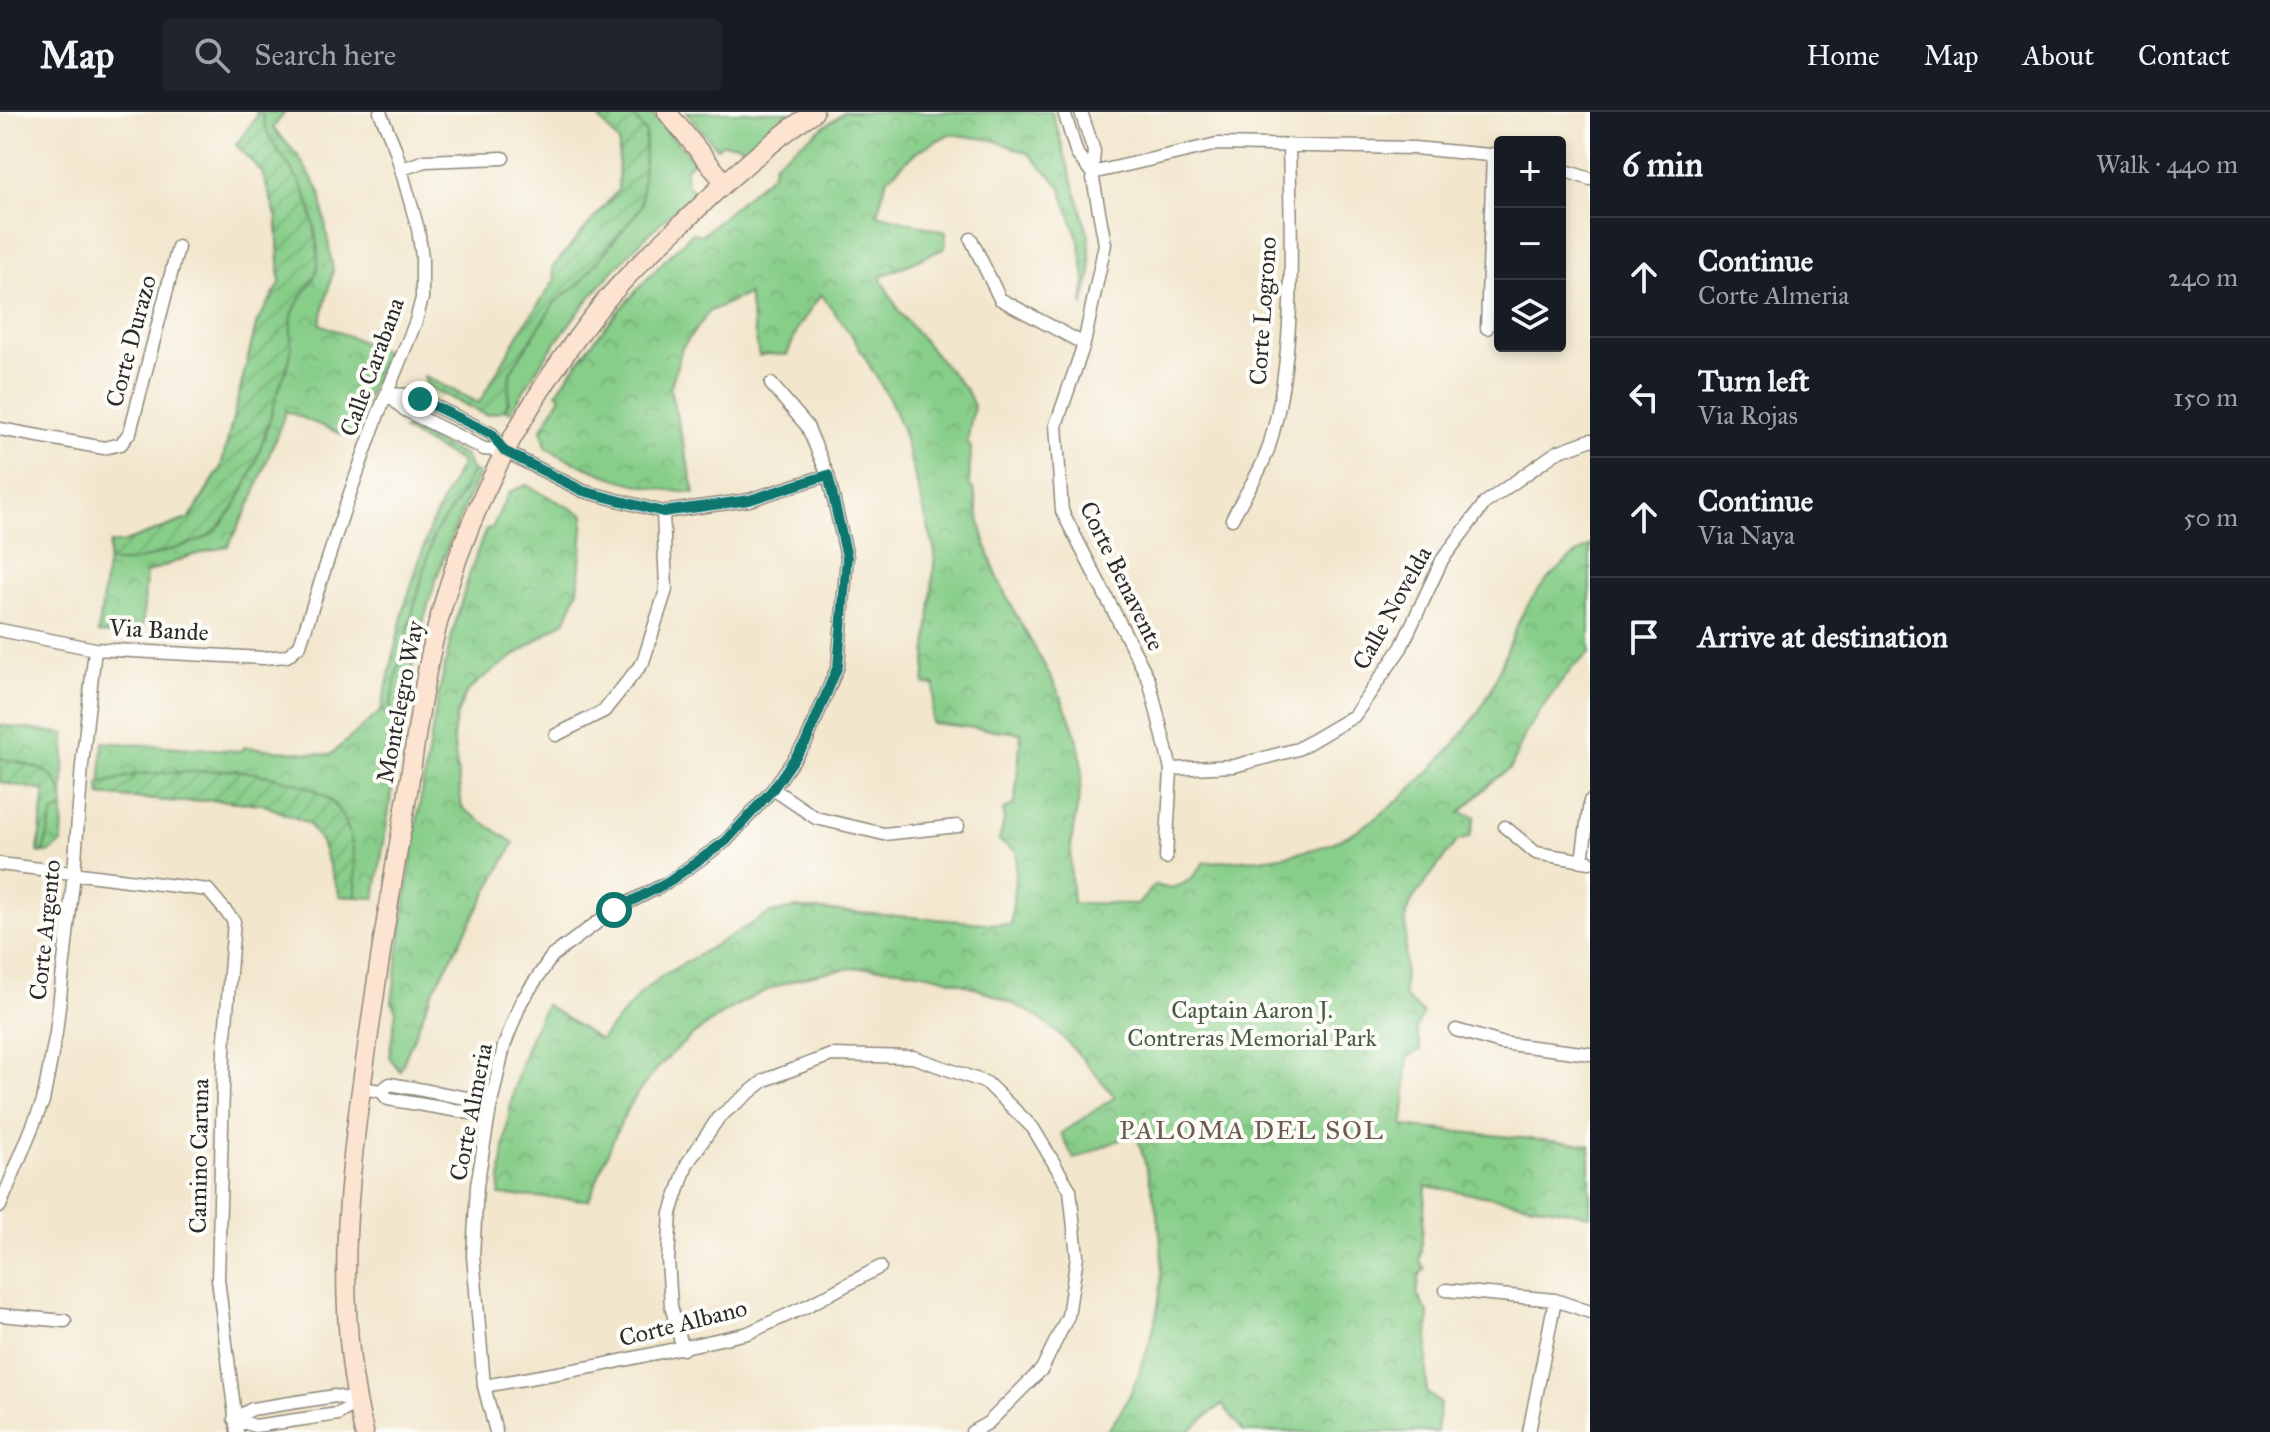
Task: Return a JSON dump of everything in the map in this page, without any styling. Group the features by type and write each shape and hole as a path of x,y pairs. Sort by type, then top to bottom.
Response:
{"street":[{"name":"Calle Carabana","path":"306,633 343,513 422,298 418,229 402,169 380,112"},
{"path":"667,112 725,183"},
{"name":"Montelegro Way","path":"364,1432 357,1402 346,1296 349,1202 361,1088 420,711 438,622 463,546 504,451 546,381 604,302 654,249 725,183 814,112"},
{"name":"Corte Benavente","path":"1064,112 1077,154 1092,173"},
{"name":"Corte Benavente","path":"1081,112 1094,151 1092,173 1105,244 1084,344 1056,425 1062,511 1149,680 1171,769 1166,858"},
{"path":"1092,173 1217,144 1414,148 1494,155"},
{"name":"Corte Logrono","path":"1232,519 1270,445 1286,359 1291,244 1289,145"},
{"path":"402,169 425,161 503,158"},
{"path":"1566,171 1590,179"},
{"path":"1487,328 1494,193"},
{"path":"971,239 1000,299 1084,344"},
{"name":"Corte Durazo","path":"0,429 104,448 121,444 130,432 178,247"},
{"name":"Corte Almeria","path":"496,1432 484,1386 473,1255 477,1186 485,1107 521,1002 552,956 614,910 667,883 726,841 773,789 806,742 838,666 847,557 828,475 807,426 771,384"},
{"path":"387,394 412,395 492,434 504,451 583,491 663,512 749,500 828,475"},
{"name":"Calle Novelda","path":"1171,769 1234,766 1298,749 1354,716 1401,648 1442,560 1485,503 1557,452 1590,440"},
{"path":"556,735 604,711 643,662 666,590 663,512"},
{"name":"Via Bande","path":"0,630 95,649 263,658 287,656 300,645 306,633"},
{"name":"Corte Argento","path":"0,1206 43,1101 56,1033 95,649"},
{"path":"773,789 816,818 884,834 958,826"},
{"path":"1505,827 1536,853 1586,862 1590,801"},
{"path":"0,864 74,873"},
{"name":"Camino Caruna","path":"74,873 208,890 234,921 224,1050 218,1279 236,1426"},
{"path":"1456,1030 1501,1043 1590,1054"},
{"path":"683,1349 671,1306 668,1260 671,1213 687,1164 719,1117 765,1080 831,1055 913,1057 987,1083 1033,1128 1070,1190 1077,1256 1068,1316 1042,1369 988,1423 972,1432"},
{"path":"361,1088 381,1091 388,1099 471,1113 485,1107"},
{"name":"Corte Albano","path":"484,1386 683,1349 748,1333 880,1267"},
{"path":"1446,1290 1555,1300 1590,1312"},
{"path":"1529,1432 1555,1300"},
{"path":"0,1315 65,1321"},
{"path":"236,1426 252,1409 335,1396 357,1402"}],"green space":[{"path":"256,112 285,112 273,128 299,157 320,192 333,271 320,324 386,352 351,438 286,411 252,500 228,546 146,573 142,636 98,633 110,543 122,543 190,518 221,467 257,322 280,284 277,218 262,172 236,145 257,116"},
{"path":"256,112 262,112 272,141 306,194 314,223 318,263 315,276 292,316 290,358 261,447 238,500 211,534 144,559 108,561 110,543 122,543 191,518 221,467 257,322 280,284 277,218 262,172 236,145 257,116"},
{"path":"594,112 631,112 646,133 641,207 580,283 555,302 511,371 505,410 486,415 426,386 424,376 479,403 523,327 555,280 552,268 618,190 619,142"},
{"path":"631,112 650,112 694,161 685,170 686,183 695,192 642,241 593,294 550,351 511,412 505,410 509,402 507,383 521,352 555,302 580,283 641,207 646,133"},
{"path":"686,112 790,112 744,150 739,144 722,144 717,148"},
{"name":"Captain Aaron J. Contreras Memorial Park","path":"844,112 1052,112 1089,236 1091,274 1083,307 1085,280 1080,244 1060,186 1028,153 993,140 949,134 916,152 887,179 877,214 946,232 945,248 880,277 900,313 967,391 974,406 967,442 971,447 969,485 974,490 988,550 1010,604 1052,679 1077,739 1082,769 1070,855 1073,903 1138,904 1155,885 1170,887 1183,884 1195,875 1204,862 1267,858 1314,849 1351,834 1374,819 1420,780 1462,735 1490,692 1529,603 1552,575 1590,545 1590,653 1572,668 1544,705 1525,734 1511,768 1460,813 1475,816 1470,837 1456,842 1413,899 1406,914 1404,997 1423,1013 1416,1029 1421,1049 1408,1057 1403,1126 1590,1145 1590,1215 1426,1186 1420,1261 1425,1269 1420,1274 1417,1294 1429,1315 1426,1392 1440,1403 1437,1432 1244,1432 1222,1404 1188,1432 1106,1432 1123,1407 1143,1362 1153,1330 1162,1273 1153,1192 1136,1133 1074,1159 1061,1133 1115,1097 1075,1051 1042,1020 998,997 932,975 898,969 861,968 825,972 754,996 690,1037 663,1062 640,1090 618,1130 589,1200 499,1195 512,1097 526,1050 546,1005 600,1040 641,993 662,976 770,913 796,908 1011,925 1017,852 999,841 1003,811 1015,803 1021,733 931,723 935,685 924,684 935,552 903,432 890,400 852,336 821,294 798,328 787,355 759,356 748,294 710,311 682,348 670,389 695,493 636,484 582,466 546,448 542,429 561,396 557,392 572,370 655,270 692,233 702,235 772,174 775,162"},
{"path":"408,428 465,456 472,471 459,498 434,534 399,663 389,713 381,711 404,608 431,525 462,462 403,430"},
{"path":"472,471 479,474 453,532 432,592 404,715 389,713 399,663 434,534 459,498"},
{"path":"526,485 584,515 578,590 566,620 481,679 466,693 456,717 453,737 462,808 514,843 431,995 400,1071 389,1057 396,1011 392,1003 419,809 445,667 462,597 486,529 492,528 509,492"},
{"path":"381,711 404,715 375,898 340,896 321,842 308,823 262,804 215,800 180,802 100,795 103,742 241,751 245,747 330,755"},
{"path":"0,725 65,734 62,843 48,853 38,852 45,790 0,782"},
{"path":"0,758 44,771 58,784 63,808 53,814 43,853 38,852 45,791 0,782"},
{"path":"237,770 294,782 315,790 331,801 343,816 350,836 356,897 340,896 321,842 308,823 262,804 215,800 180,802 100,795 99,784 138,774"}],"district":[{"name":"PALOMA DEL SOL","path":"1252,1130"}],"route":[{"path":"420,399 492,434 504,451 583,491 663,512 749,500 828,475 847,557 838,666 806,742 773,789 726,841 667,883 614,910"}]}
